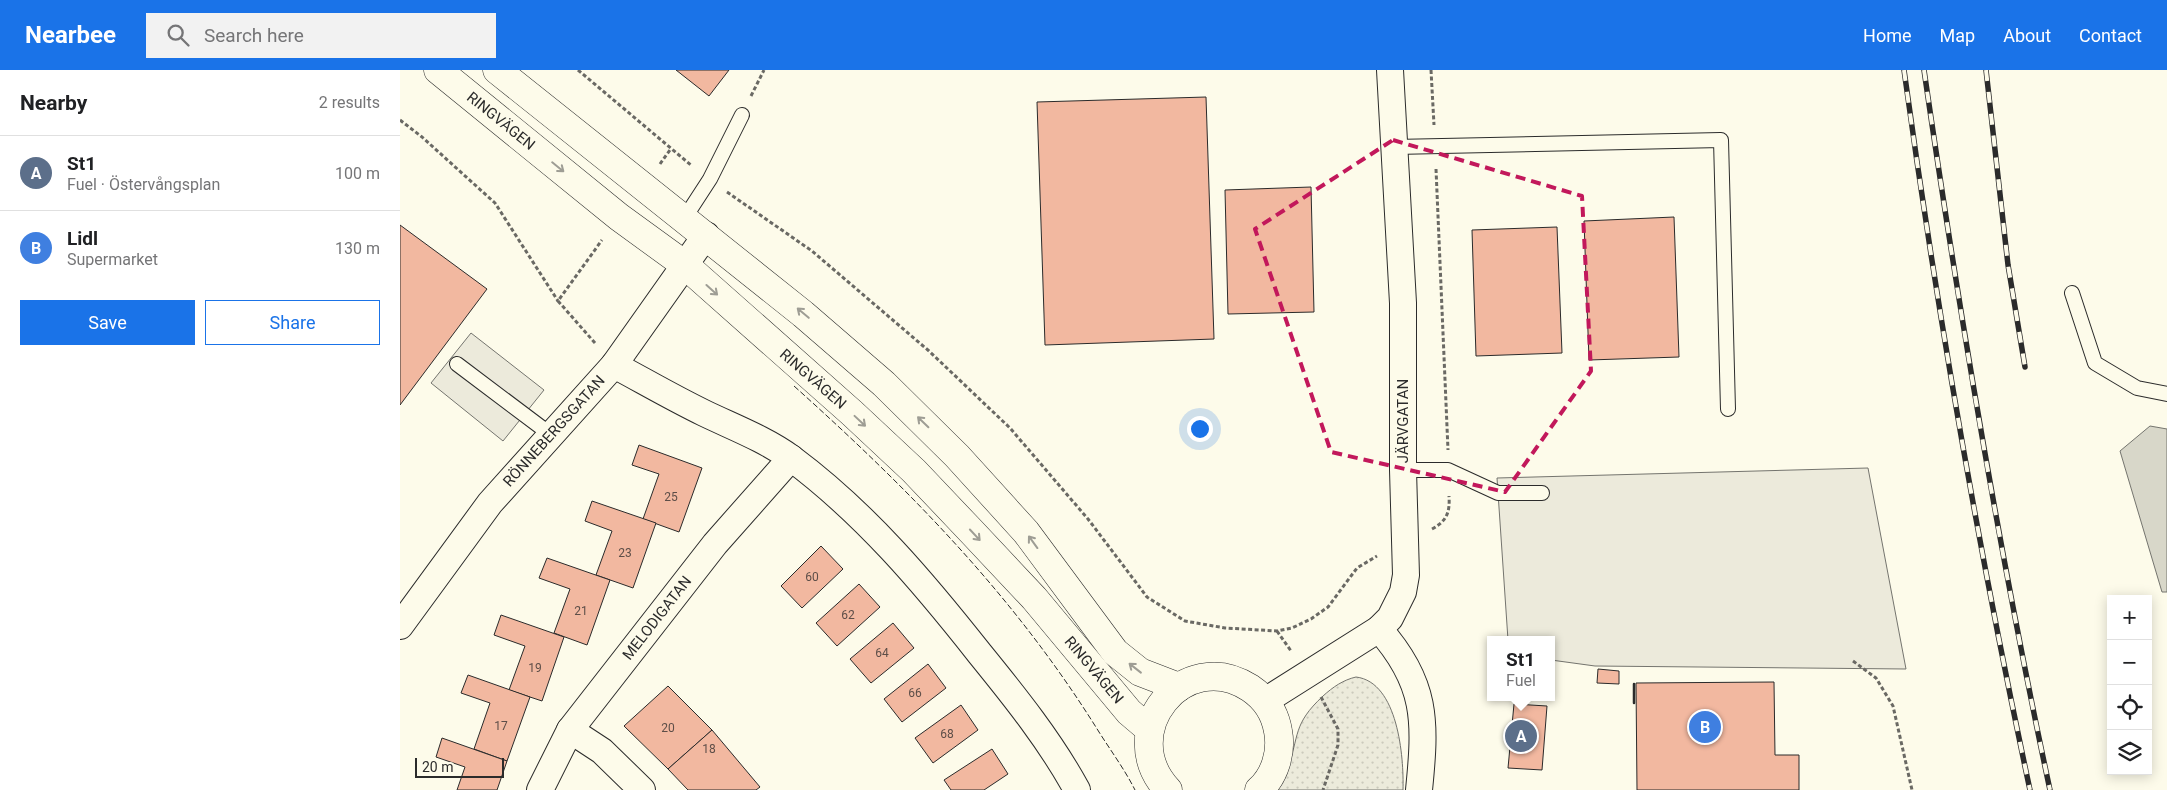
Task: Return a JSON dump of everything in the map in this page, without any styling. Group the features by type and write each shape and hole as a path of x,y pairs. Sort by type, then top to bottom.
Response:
{"main road":[{"name":"RINGVÄGEN","path":"438,70 618,217 685,265 914,472 1034,598 1130,712 1149,729"},
{"name":"RINGVÄGEN","path":"496,70 706,235 855,359 958,456 1026,532 1115,652 1140,672 1179,687"},
{"path":"1168,790 1160,781 1150,761 1148,751 1149,729 1160,705 1179,687 1198,679 1218,677 1244,684 1265,701 1276,721 1280,744 1275,767 1259,790"}],"street":[{"name":"JÄRVGATAN","path":"1265,701 1379,629 1390,618 1403,592 1406,575 1403,470 1403,303 1390,70"},
{"name":"RÖNNEBERGSGATAN","path":"400,626 490,503 614,365 706,235"},
{"path":"614,365 672,397 752,435 791,458 850,508 920,578 999,678 1064,766 1077,790"},
{"name":"MELODIGATAN","path":"540,790 570,730 715,544 791,458"},
{"path":"1379,629 1397,650 1417,687 1422,725 1419,790"},
{"path":"570,730 602,751 642,790"}],"lane":[{"path":"684,219 710,179 742,115"},
{"path":"1394,147 1720,140 1728,409"},
{"path":"2072,293 2095,363 2137,388 2167,394"},
{"path":"457,364 550,434"},
{"path":"1403,470 1448,470 1498,493 1542,493"}],"path":[{"path":"578,70 670,150 812,251 929,352 1010,428 1088,519 1147,597 1185,621 1224,628 1277,631 1292,628 1322,611 1357,568 1382,554"},
{"path":"742,115 764,70"},
{"path":"1429,530 1446,519 1450,511 1432,70"},
{"path":"400,120 422,136 495,203 558,301 614,365"},
{"path":"643,186 670,150"},
{"path":"558,301 618,217"},
{"path":"1277,631 1292,652"},
{"path":"1853,661 1876,678 1893,706 1912,790"},
{"path":"1321,696 1338,729 1338,745 1323,790"}],"highlighted area":[{"path":"1393,140 1582,196 1591,371 1505,492 1331,452 1255,229"}],"shaded area":[{"path":"471,333 544,390 503,441 431,383"},
{"path":"2150,426 2167,429 2167,592 2162,592 2120,451"},
{"path":"1868,468 1906,669 1595,666 1555,661 1555,636 1508,636 1497,478"},
{"path":"1356,677 1370,682 1381,692 1390,706 1400,741 1403,790 1276,790 1286,773 1298,731 1306,715 1323,696 1342,682"}],"building":[{"path":"676,70 729,70 709,96"},
{"path":"1206,97 1214,339 1045,345 1037,102"},
{"path":"1311,187 1314,312 1228,314 1225,190"},
{"path":"1674,217 1679,357 1589,360 1584,221"},
{"path":"400,225 487,289 400,405"},
{"path":"1557,227 1562,353 1476,356 1472,230"},
{"path":"639,445 702,468 679,532 643,519 659,474 632,465"},
{"path":"592,501 656,523 633,588 596,575 612,531 585,521"},
{"path":"821,546 843,569 802,608 781,586"},
{"path":"547,558 610,580 587,645 554,633 570,589 539,578"},
{"path":"859,584 880,607 837,646 816,623"},
{"path":"501,615 564,637 542,701 509,690 525,646 494,635"},
{"path":"893,623 914,648 871,683 850,659"},
{"path":"928,664 946,688 902,722 884,699"},
{"path":"1598,669 1619,671 1619,684 1597,683"},
{"path":"468,675 530,697 507,761 474,749 490,703 461,693"},
{"path":"1774,682 1775,755 1799,755 1799,790 1637,790 1636,683"},
{"path":"668,686 712,730 668,769 624,726"},
{"path":"1514,704 1547,706 1542,770 1508,768"},
{"path":"961,705 978,730 933,763 915,738"},
{"path":"712,730 760,787 756,790 688,790 668,769"},
{"path":"442,738 507,761 497,790 457,790 465,767 436,757"},
{"path":"992,749 1008,774 984,790 951,790 944,780"}],"railway":[{"path":"1904,70 1930,251 1960,431 1993,611 2030,790"},
{"path":"1924,70 1951,251 1981,431 2031,701 2050,790"},
{"path":"1986,70 2008,265 2025,367"}],"fence":[{"path":"794,386 920,506 997,591 1067,683 1135,790"}],"wall":[{"path":"1634,684 1634,703"}],"place":[{"name":"Lidl","path":"1705,727"},
{"name":"St1","path":"1521,736"}]}
